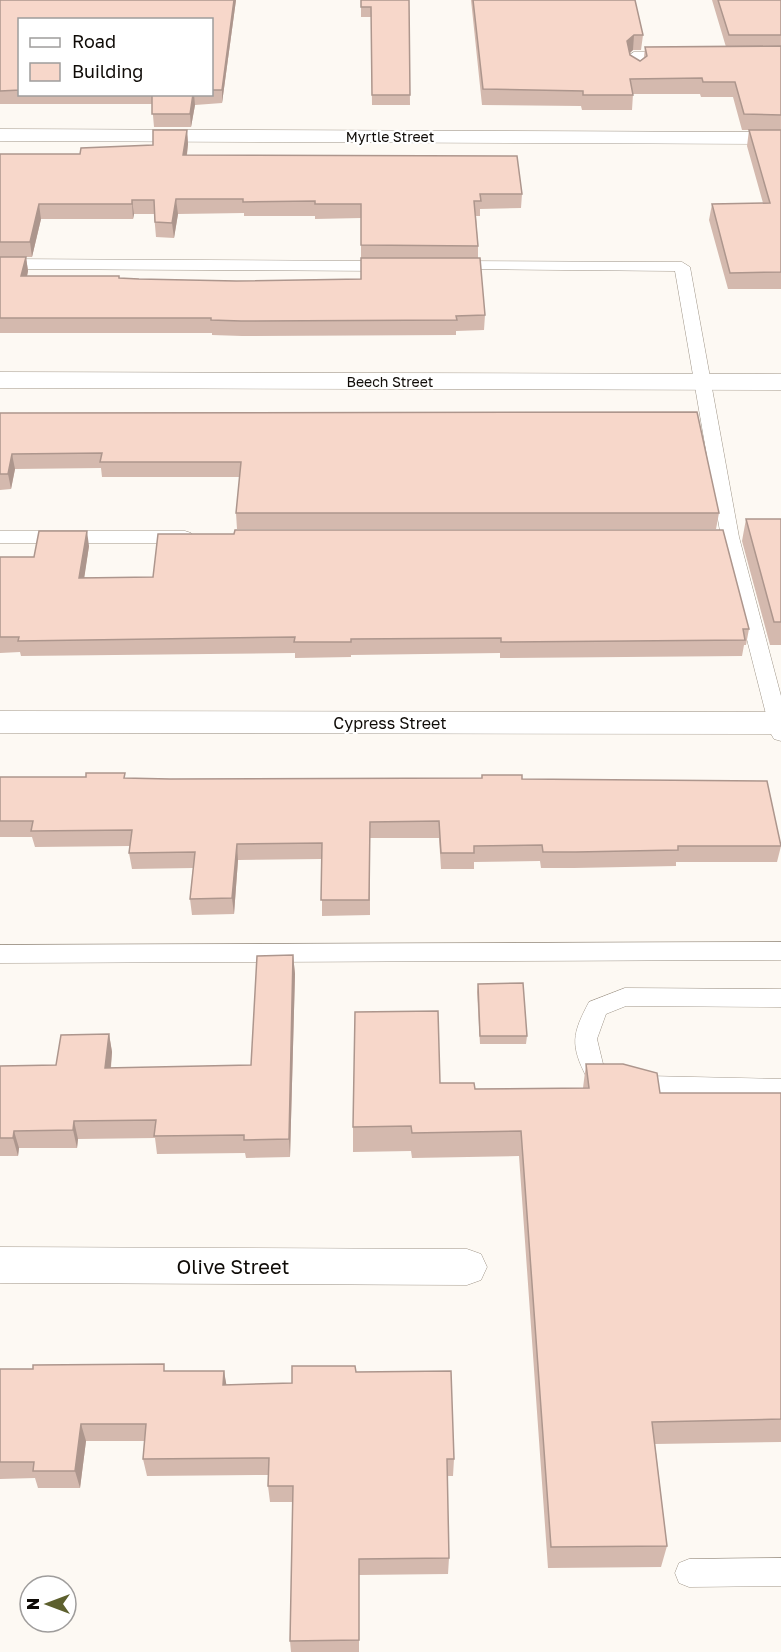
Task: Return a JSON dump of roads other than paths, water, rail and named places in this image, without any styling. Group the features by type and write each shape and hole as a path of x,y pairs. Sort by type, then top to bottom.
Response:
{"street":[{"name":"Myrtle Street","path":"0,135 781,138"},
{"name":"Beech Street","path":"0,380 781,382"},
{"name":"Cypress Street","path":"0,722 780,727"},
{"name":"Olive Street","path":"0,1265 467,1267"}],"lane":[{"path":"637,70 634,56 690,56"},
{"path":"0,264 407,266"},
{"path":"443,266 682,267 704,381 724,537 780,727"},
{"path":"0,537 203,537"},
{"path":"0,954 781,951"},
{"path":"781,998 625,997 597,1008 585,1034 584,1051 595,1071 647,1086 781,1089"},
{"path":"688,1573 781,1572"}]}
